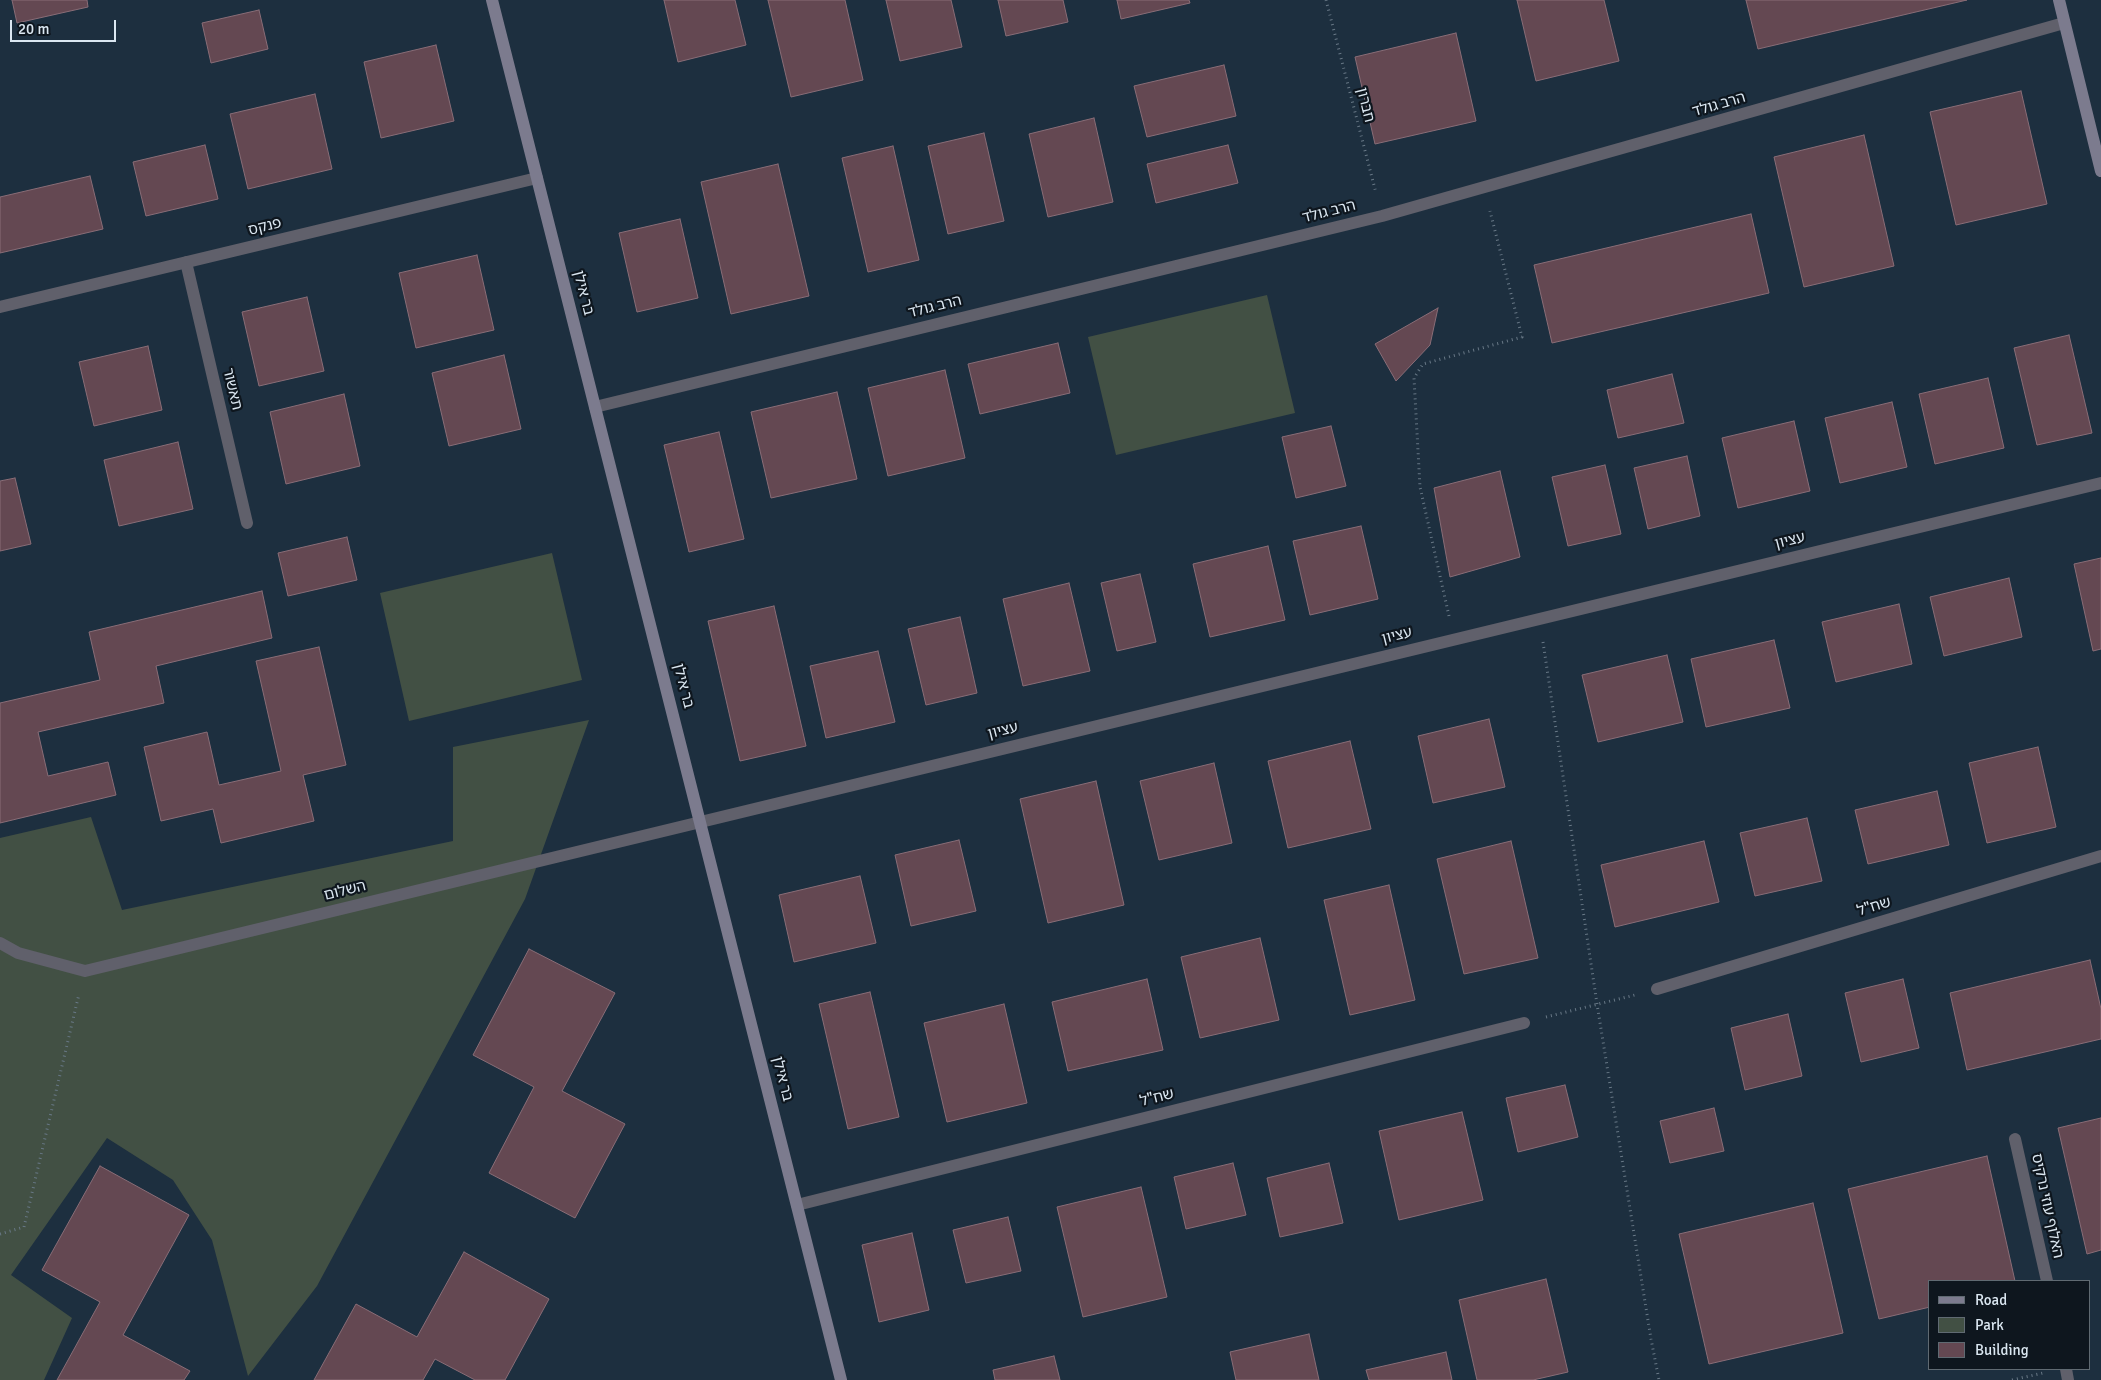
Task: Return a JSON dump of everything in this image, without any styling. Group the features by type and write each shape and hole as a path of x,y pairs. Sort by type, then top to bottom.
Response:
{"street":[{"name":"בר אילן","path":"492,0 841,1380"},
{"path":"2059,0 2101,171"},
{"name":"הרב גולד","path":"595,407 1382,216 2064,24"},
{"name":"פנקס","path":"0,307 537,178"},
{"name":"תאשור","path":"186,262 246,523"},
{"name":"עציון","path":"700,821 2101,483"},
{"name":"השלום","path":"0,943 18,953 85,971 700,821"},
{"name":"שח\"ל","path":"1657,989 2101,856"},
{"name":"שח\"ל","path":"797,1205 1524,1023"},
{"name":"האלוף עוזי נרקיס","path":"2015,1139 2046,1280"}],"path":[{"name":"חברון","path":"1326,0 1382,216"},
{"path":"1454,639 1420,487 1414,378 1423,364 1522,338 1485,188"},
{"path":"1539,619 1598,1004 1659,1380"},
{"path":"0,1234 24,1227 85,971"},
{"path":"1524,1023 1657,989"},
{"path":"2012,1380 2046,1372"}],"green space":[{"path":"1267,295 1295,413 1116,455 1088,337"},
{"path":"552,553 582,680 409,721 380,593"},
{"path":"589,720 525,899 317,1286 248,1376 212,1240 173,1180 107,1138 11,1275 72,1318 44,1380 0,1380 0,838 91,817 122,910 453,841 453,747"}],"building":[{"path":"12,0 87,0 88,7 17,23"},
{"path":"664,0 735,0 746,45 678,62"},
{"path":"768,0 845,0 863,80 791,97"},
{"path":"886,0 951,0 962,47 900,61"},
{"path":"998,0 1063,0 1068,22 1006,36"},
{"path":"1117,0 1189,0 1190,3 1121,19"},
{"path":"1517,0 1604,0 1619,61 1536,81"},
{"path":"1746,0 1967,0 1758,49"},
{"path":"259,10 268,49 211,63 202,23"},
{"path":"1456,33 1476,121 1375,144 1355,57"},
{"path":"436,45 454,121 381,138 364,62"},
{"path":"1224,65 1236,116 1147,137 1134,86"},
{"path":"2021,91 2047,204 1956,225 1930,112"},
{"path":"315,94 332,169 248,189 230,114"},
{"path":"1094,118 1113,202 1048,217 1029,134"},
{"path":"984,133 1004,221 948,234 928,146"},
{"path":"1864,135 1894,266 1804,287 1774,157"},
{"path":"205,145 218,199 146,216 133,162"},
{"path":"1228,145 1238,183 1156,203 1147,164"},
{"path":"893,146 919,260 868,272 842,158"},
{"path":"778,164 809,296 731,314 701,182"},
{"path":"90,176 103,229 0,253 0,197"},
{"path":"1751,214 1769,293 1552,343 1534,265"},
{"path":"680,219 698,298 637,312 619,233"},
{"path":"477,255 494,330 416,348 399,273"},
{"path":"307,297 324,371 259,386 242,312"},
{"path":"1438,308 1430,345 1396,381 1375,344"},
{"path":"2069,335 2092,433 2037,445 2014,348"},
{"path":"1058,343 1070,393 980,414 968,364"},
{"path":"148,346 162,410 94,426 79,362"},
{"path":"504,355 521,429 449,446 432,373"},
{"path":"945,370 965,458 888,476 868,388"},
{"path":"1672,374 1684,423 1618,438 1607,390"},
{"path":"1988,378 2004,448 1935,464 1919,394"},
{"path":"837,392 857,479 771,498 751,412"},
{"path":"344,394 360,466 286,484 270,412"},
{"path":"1892,402 1907,467 1840,483 1825,418"},
{"path":"1794,421 1810,491 1738,508 1722,438"},
{"path":"1331,426 1346,486 1296,498 1282,437"},
{"path":"719,432 744,539 689,552 664,445"},
{"path":"178,442 193,509 119,526 104,460"},
{"path":"1687,456 1700,516 1648,529 1634,468"},
{"path":"1605,465 1621,534 1568,546 1552,477"},
{"path":"1500,471 1520,557 1450,577 1434,488"},
{"path":"15,478 31,544 0,551 0,481"},
{"path":"1361,526 1378,599 1310,615 1293,541"},
{"path":"347,537 357,580 288,596 278,553"},
{"path":"1268,546 1285,620 1210,637 1193,564"},
{"path":"2101,558 2101,649 2093,651 2074,564"},
{"path":"1140,574 1156,642 1117,651 1101,583"},
{"path":"2009,578 2022,637 1944,656 1930,597"},
{"path":"1069,583 1090,671 1023,686 1003,599"},
{"path":"262,591 272,638 156,666 164,703 38,732 48,776 108,762 116,795 0,823 0,703 100,680 89,632"},
{"path":"1899,604 1912,664 1836,682 1822,622"},
{"path":"774,606 806,746 740,761 708,621"},
{"path":"960,617 977,693 926,705 908,629"},
{"path":"1774,640 1790,708 1706,727 1691,659"},
{"path":"319,647 346,765 303,775 314,821 221,843 213,809 161,821 144,747 207,732 219,785 281,771 256,661"},
{"path":"878,651 895,722 826,738 810,666"},
{"path":"1667,655 1683,722 1598,742 1582,675"},
{"path":"1489,719 1505,787 1433,803 1418,736"},
{"path":"1350,741 1371,829 1288,848 1268,761"},
{"path":"2038,747 2056,827 1987,843 1969,763"},
{"path":"1214,763 1232,843 1159,860 1140,781"},
{"path":"1096,781 1124,905 1048,923 1020,799"},
{"path":"1937,791 1949,845 1868,864 1855,810"},
{"path":"1807,818 1822,881 1755,896 1740,833"},
{"path":"959,840 976,911 911,926 895,855"},
{"path":"1511,841 1538,958 1464,974 1437,859"},
{"path":"1704,841 1719,902 1615,927 1601,865"},
{"path":"860,876 876,943 794,962 779,895"},
{"path":"1389,885 1415,1000 1350,1015 1324,900"},
{"path":"1260,938 1279,1020 1200,1038 1181,957"},
{"path":"529,949 615,993 562,1091 625,1124 575,1218 489,1173 534,1087 473,1055"},
{"path":"2090,960 2101,1009 2101,1039 1967,1070 1950,993"},
{"path":"1147,979 1163,1050 1068,1071 1052,1002"},
{"path":"1903,979 1919,1048 1861,1062 1845,993"},
{"path":"870,992 899,1117 848,1129 819,1004"},
{"path":"1004,1004 1027,1103 947,1122 924,1023"},
{"path":"1788,1014 1802,1076 1745,1090 1731,1028"},
{"path":"1565,1085 1578,1137 1518,1152 1506,1098"},
{"path":"1714,1108 1724,1151 1670,1163 1660,1121"},
{"path":"1462,1112 1483,1200 1399,1220 1379,1131"},
{"path":"2101,1118 2101,1250 2087,1254 2058,1128"},
{"path":"1987,1156 2015,1280 1928,1280 1928,1307 1879,1319 1848,1189"},
{"path":"1233,1163 1246,1215 1186,1229 1174,1177"},
{"path":"1329,1163 1343,1223 1280,1237 1267,1178"},
{"path":"100,1166 189,1215 123,1335 190,1371 184,1380 57,1380 100,1302 42,1270"},
{"path":"1141,1187 1167,1297 1083,1317 1057,1207"},
{"path":"1813,1203 1843,1333 1709,1364 1679,1234"},
{"path":"1008,1217 1021,1271 966,1283 953,1230"},
{"path":"912,1233 929,1310 879,1322 862,1245"},
{"path":"464,1252 549,1299 505,1380 475,1380 435,1359 423,1380 314,1380 356,1304 417,1337"},
{"path":"1546,1279 1568,1372 1533,1380 1477,1380 1459,1300"},
{"path":"1309,1334 1319,1380 1236,1380 1230,1352"},
{"path":"1446,1352 1452,1380 1369,1380 1366,1370"},
{"path":"1054,1356 1060,1380 995,1380 993,1370"}]}
